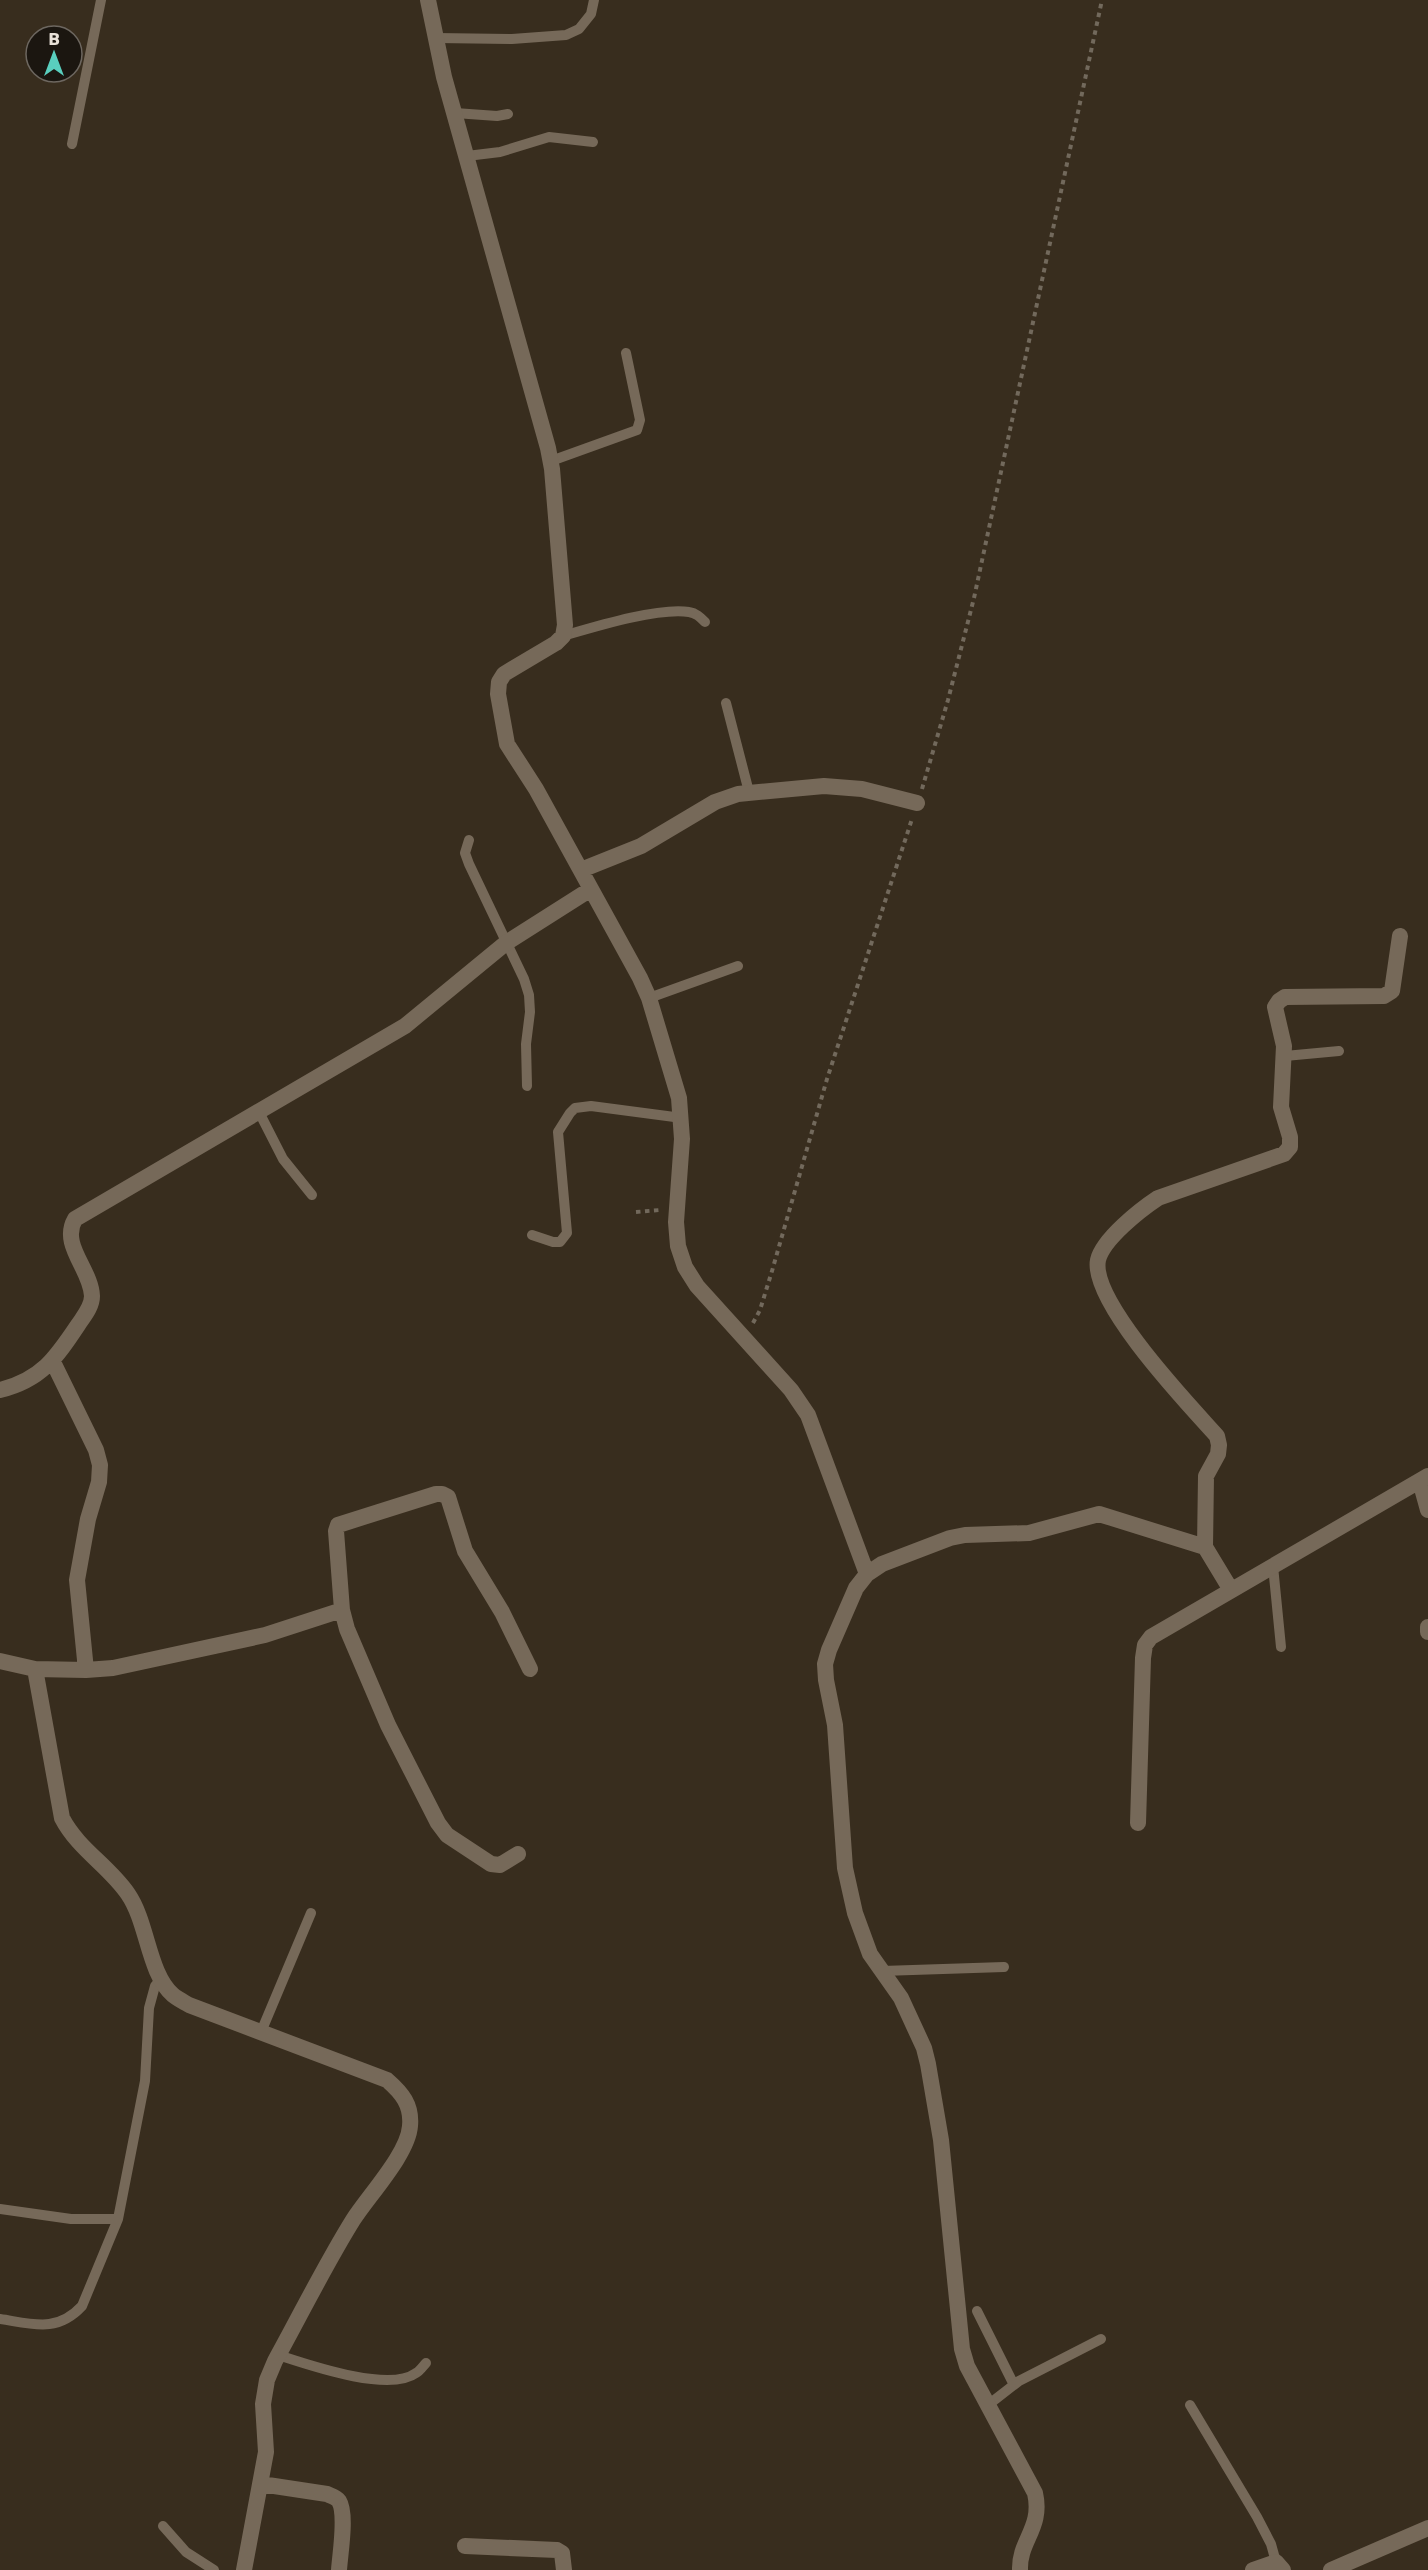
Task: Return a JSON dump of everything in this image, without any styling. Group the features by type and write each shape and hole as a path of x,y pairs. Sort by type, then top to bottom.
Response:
{"street":[{"path":"428,0 455,113 550,461 565,626 563,636 556,643 504,674 499,682 498,694 507,744 536,789 649,998 679,1098 682,1118 676,1222 678,1246 685,1267 697,1286 791,1390 808,1415 867,1574"},
{"path":"581,870 641,846 714,802 749,792 824,786 862,789 917,804"},
{"path":"0,1390 20,1384 53,1362 90,1307 92,1296 70,1238 70,1228 75,1219 405,1026 506,943 591,889"},
{"path":"1231,1590 1205,1546 1206,1476 1218,1454 1217,1436 1141,1350 1101,1284 1098,1258 1141,1210 1158,1198 1284,1154 1290,1147 1290,1137 1281,1107 1284,1046 1275,1007 1279,1001 1291,996 1384,996 1392,991 1400,936"},
{"path":"53,1362 96,1450 100,1465 99,1482 88,1519 77,1580 86,1670"},
{"path":"1138,1823 1143,1658 1145,1645 1151,1637 1424,1479 1428,1510"},
{"path":"519,1854 500,1865 491,1864 447,1834 438,1823 387,1725 347,1629 342,1610 336,1531 338,1525 442,1494 448,1497 472,1566 502,1612 530,1670"},
{"path":"1020,2570 1023,2552 1036,2521 1038,2507 1035,2493 967,2366 962,2349 941,2140 928,2064 924,2048 901,1998 870,1954 849,1890 835,1725 825,1664 856,1588 867,1574 882,1564 950,1538 965,1535 1029,1533 1099,1514 1205,1546"},
{"path":"0,1661 35,1669 113,1668 265,1635 342,1610"},
{"path":"1428,1627 1428,1632"},
{"path":"35,1669 62,1818 70,1834 128,1893 136,1908 161,1979 173,1995 189,2005 387,2080 402,2093 409,2109 410,2128 405,2147 352,2222 278,2355 267,2380 263,2404 266,2452 244,2570"},
{"path":"261,2484 327,2494 340,2502 342,2528 339,2570"},
{"path":"1331,2570 1428,2528"},
{"path":"465,2546 557,2550 564,2557 564,2570"},
{"path":"1253,2570 1280,2566"}],"lane":[{"path":"72,144 101,0"},
{"path":"436,39 566,36 579,28 591,14 594,0"},
{"path":"455,113 497,116 508,114"},
{"path":"467,156 500,152 549,137 593,142"},
{"path":"550,461 637,430 640,420 626,353"},
{"path":"563,636 617,621 659,614 689,612 698,615 705,622"},
{"path":"726,703 749,792"},
{"path":"469,840 465,853 486,903 524,979 529,996 526,1044 527,1086"},
{"path":"649,998 738,966"},
{"path":"1284,1056 1339,1051"},
{"path":"532,1235 560,1242 567,1233 558,1132 561,1123 575,1108 591,1106 682,1118"},
{"path":"259,1112 283,1159 312,1196"},
{"path":"1273,1566 1281,1647"},
{"path":"261,2032 311,1913"},
{"path":"882,1971 1004,1967"},
{"path":"0,2319 46,2325 62,2322 74,2315 82,2306 118,2219 145,2081 148,2008 155,1986 161,1979"},
{"path":"0,2208 71,2219 118,2219"},
{"path":"977,2311 1014,2385"},
{"path":"988,2405 1014,2385 1101,2339"},
{"path":"278,2355 338,2374 380,2380 401,2379 416,2374 426,2363"},
{"path":"1190,2405 1257,2517 1280,2566"},
{"path":"163,2526 186,2552 214,2570"}],"path":[{"path":"738,1332 751,1326 760,1310 827,1078 917,804 948,700 974,598 1102,0"}]}
